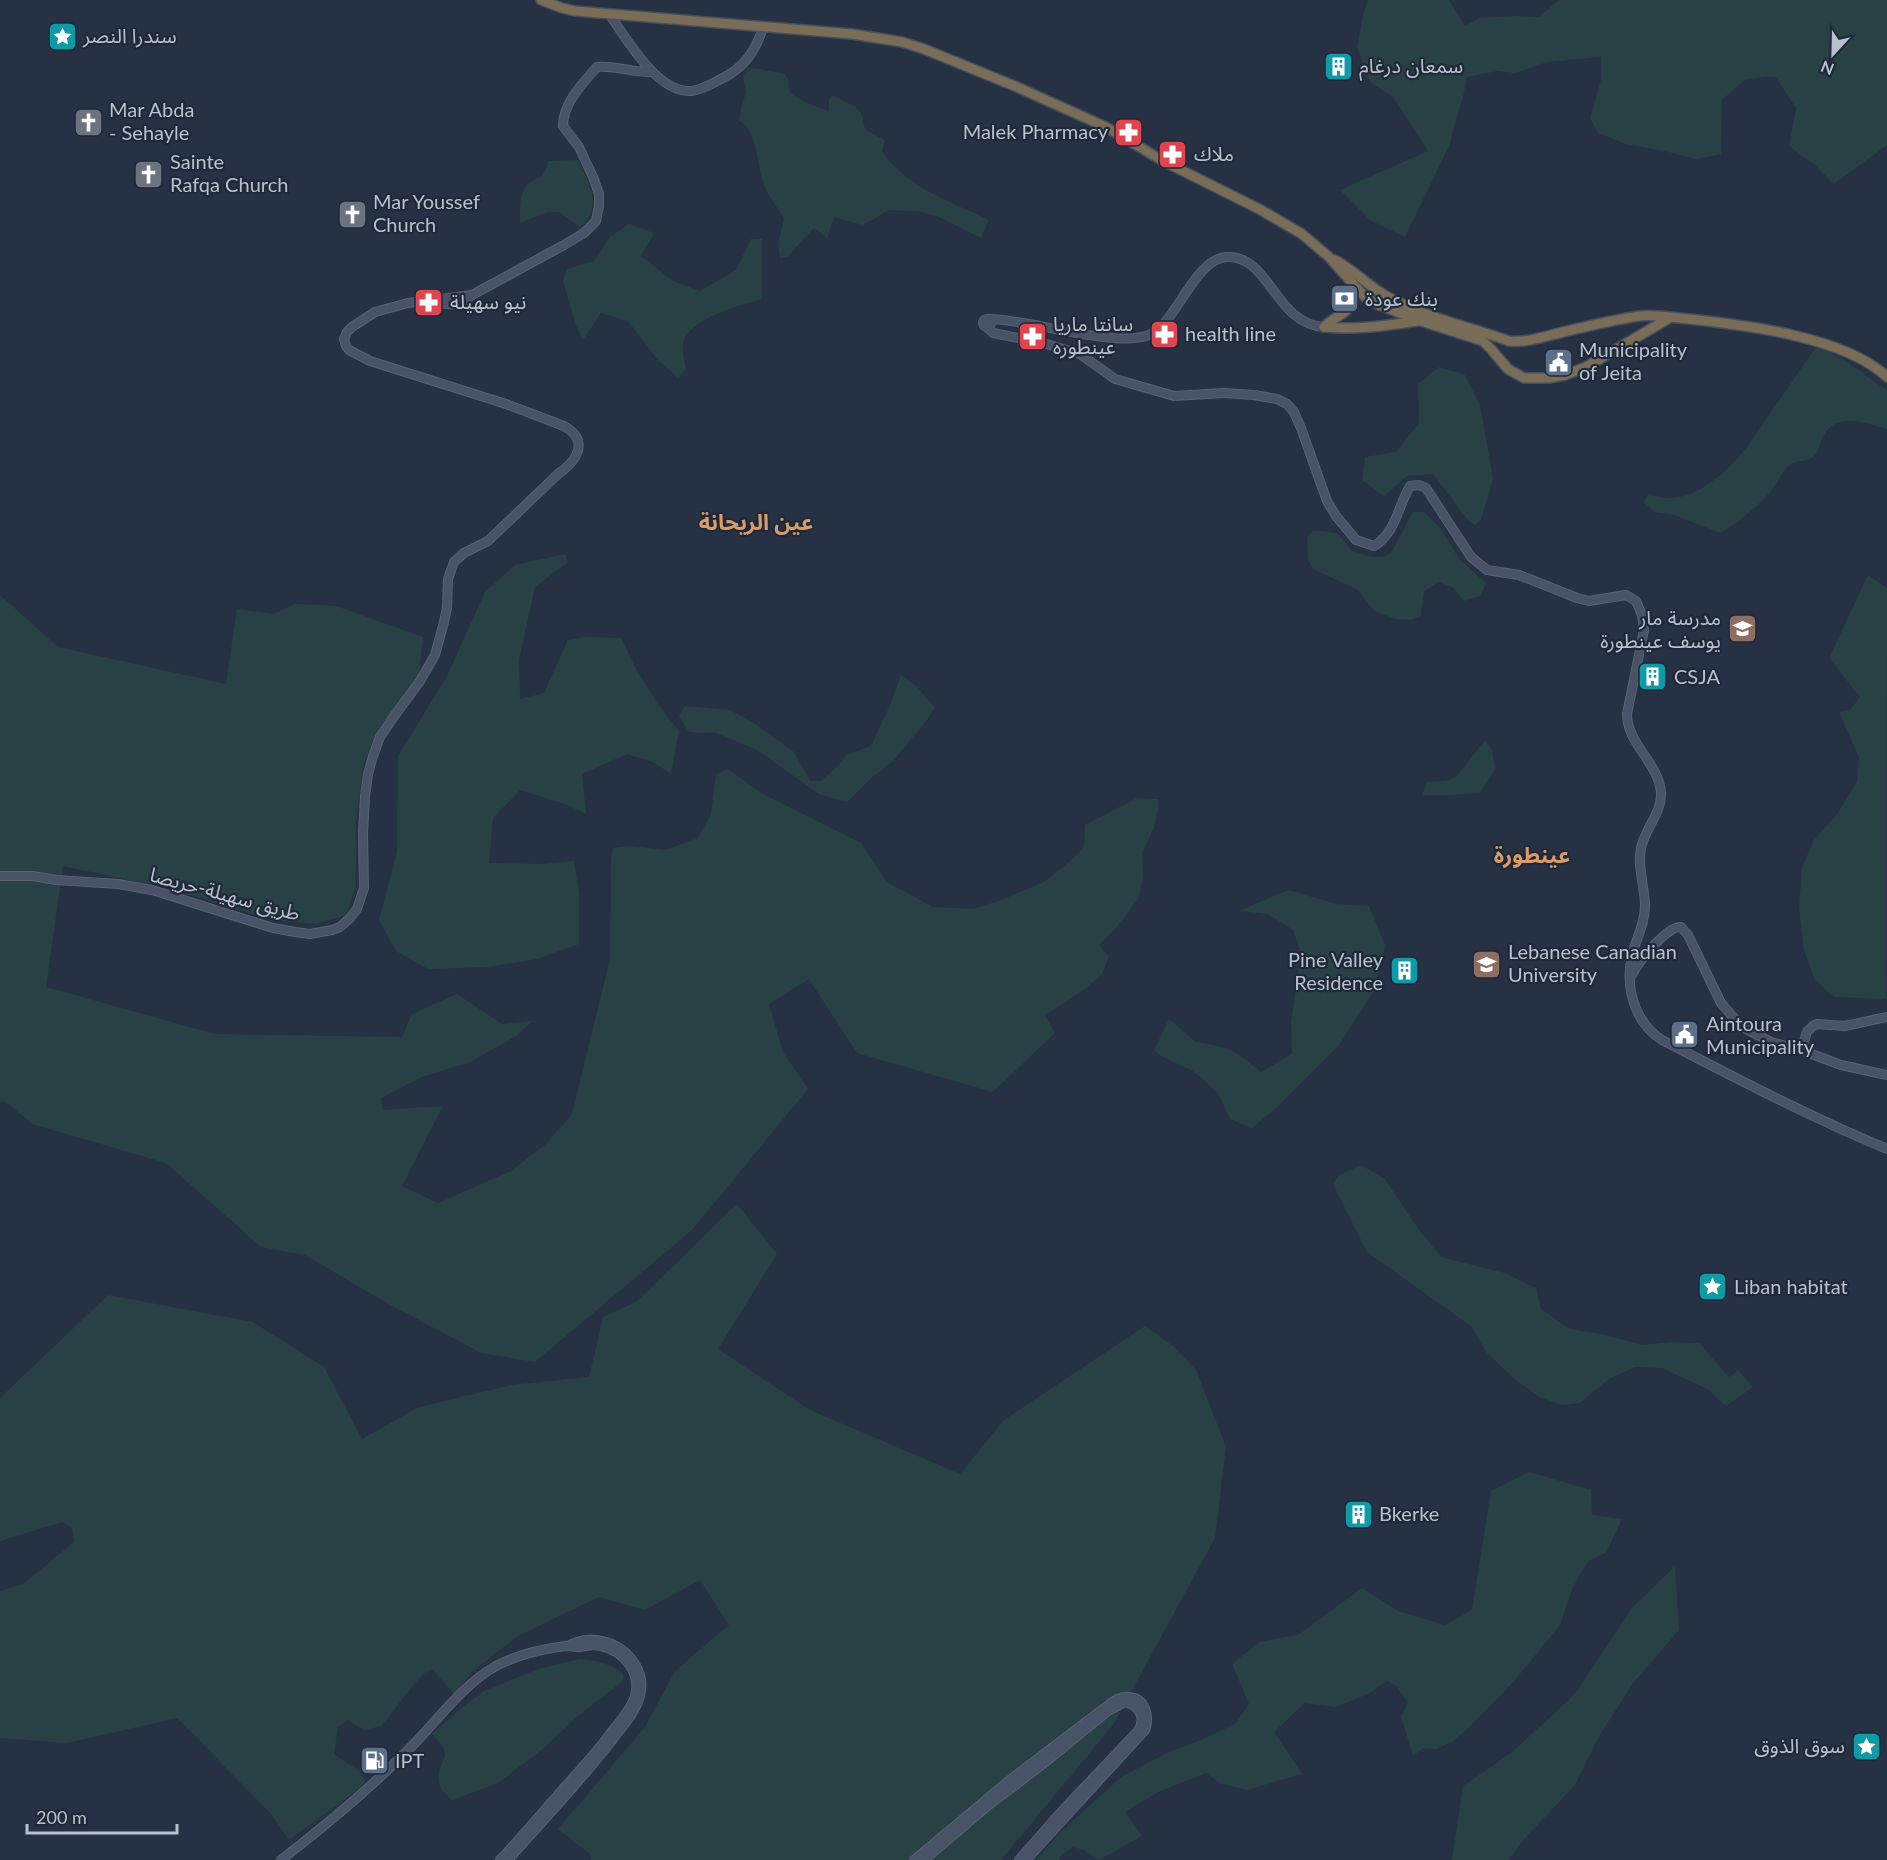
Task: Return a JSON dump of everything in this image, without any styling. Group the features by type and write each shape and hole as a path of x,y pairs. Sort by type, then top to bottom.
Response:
{"highway":[{"path":"541,0 562,8 609,15 852,34 902,42 1017,87 1106,127 1165,162 1261,210 1302,234 1329,257 1364,296 1379,305 1418,320 1483,341 1508,369 1524,378 1549,378 1586,367 1671,317"},
{"path":"1329,257 1385,296 1417,310 1515,341 1597,323 1651,315 1729,323 1813,340 1866,362 1879,369 1887,377"},
{"path":"1324,327 1329,321 1345,314 1353,301 1352,283"},
{"path":"1353,301 1373,294 1385,296"},
{"path":"1651,315 1655,323 1653,329"},
{"path":"1324,327 1375,328 1418,320"}],"main road":[{"path":"609,15 652,72 663,82 676,89 688,91 702,88 741,68 764,27"},
{"name":"طريق سهيلة-حريصا","path":"0,876 33,876 152,890 273,928 310,934 340,927 350,918 362,899 363,834 368,774 381,737 435,655 447,608 448,579 454,562 464,553 488,542 575,459 579,443 572,431 564,426 506,404 354,354 346,346 344,339 347,332 375,312 408,303 435,301 453,305 464,303 472,296 564,245 592,226 598,216 599,194 579,147 562,126 567,106 597,67 614,67 637,73 652,72"},
{"path":"1324,327 1313,326 1284,306 1254,266 1245,260 1228,257 1220,258 1209,265 1169,318 1152,334 1143,337 1115,338 1086,335 1032,324 989,324 1000,334 1080,354 1115,379 1174,396 1224,393 1254,395 1277,399 1287,404 1294,412 1301,428 1327,501 1356,540 1366,545 1374,546 1382,541 1392,527 1410,486 1419,485 1426,488 1471,557 1487,570 1519,575 1589,601 1626,595 1636,601 1642,615 1644,630 1626,714 1627,724 1631,735 1658,779 1661,797 1660,804 1641,844 1639,860 1645,908 1632,956 1630,979 1634,1008 1652,1034 1783,1102 1887,1149"},
{"path":"1630,979 1636,966 1649,951 1672,928 1681,927 1688,935 1717,995 1733,1017 1746,1029 1762,1038 1840,1065 1887,1075"},
{"path":"1801,1050 1807,1032 1817,1024 1845,1026 1887,1017"},
{"path":"508,1860 601,1756 630,1717 640,1696 642,1679 637,1666 627,1653 602,1640 576,1641 568,1646"},
{"path":"281,1860 315,1834 392,1767 468,1685 483,1674 525,1654 568,1646 596,1645 612,1649 632,1667 637,1685 634,1699 595,1754 500,1860"},
{"path":"914,1860 1006,1783 1107,1706 1129,1697 1147,1714 1144,1726 1129,1749 1026,1860"},
{"path":"924,1860 990,1804 1108,1711 1125,1702 1137,1703"},
{"path":"1019,1860 1144,1726"}],"green space":[{"path":"1368,0 1449,0 1465,26 1480,18 1539,17 1559,0 1887,0 1887,145 1834,184 1816,166 1789,146 1796,108 1775,76 1746,79 1722,100 1721,154 1696,159 1626,144 1598,133 1590,118 1601,80 1601,57 1547,62 1515,73 1497,71 1467,77 1450,144 1405,237 1370,220 1340,190 1428,151 1394,98 1370,82 1357,48"},
{"path":"748,67 785,74 789,91 793,95 818,107 829,111 829,99 832,95 856,107 862,114 867,131 885,140 882,152 904,175 945,200 989,220 981,238 939,217 919,211 888,210 862,225 834,217 827,238 814,228 787,257 780,258 778,244 784,218 764,185 750,132 739,121 746,93 743,76"},
{"path":"578,160 590,186 593,203 587,219 580,227 559,212 548,212 520,223 524,189 542,176 549,161"},
{"path":"629,224 654,233 641,256 673,281 700,291 736,270 751,239 762,239 762,299 715,315 693,328 686,336 683,346 686,369 678,378 658,360 628,321 601,313 583,340 576,325 563,281 567,269 594,261 610,237"},
{"path":"1816,347 1845,361 1887,390 1887,429 1852,421 1836,423 1824,435 1814,456 1809,460 1789,465 1773,489 1759,504 1720,533 1675,515 1654,512 1644,502 1647,495 1666,498 1690,494 1724,472 1749,444"},
{"path":"1439,367 1465,375 1480,405 1493,478 1481,520 1475,525 1468,520 1433,474 1407,476 1384,496 1362,480 1365,457 1396,452 1419,423 1418,384"},
{"path":"1413,512 1424,512 1442,530 1459,559 1486,583 1480,596 1464,601 1454,588 1439,582 1424,591 1421,616 1411,620 1396,619 1374,611 1358,590 1313,569 1308,560 1307,537 1314,530 1337,533 1352,551 1372,557 1383,557 1391,553"},
{"path":"565,554 568,562 535,587 519,660 520,699 544,693 568,640 585,637 621,638 637,671 657,703 679,731 671,774 653,762 627,754 582,774 586,814 565,804 520,790 493,818 489,863 542,864 574,861 579,893 579,944 537,959 488,967 428,969 396,951 379,920 397,852 398,756 447,676 485,592 515,565"},
{"path":"1868,575 1887,588 1886,999 1834,997 1815,980 1804,950 1799,908 1802,867 1814,840 1838,813 1857,781 1859,757 1839,712 1850,710 1860,697 1829,658"},
{"path":"0,595 58,647 226,684 237,609 273,614 295,604 336,606 423,637 419,674 379,728 363,765 356,823 356,887 346,915 317,924 272,920 167,888 63,866 46,987 215,1034 402,1037 412,1014 457,994 502,1024 532,1021 516,1036 470,1062 422,1077 381,1098 383,1110 443,1106 402,1186 438,1203 511,1171 546,1144 572,1114 610,959 613,848 629,846 666,850 698,838 711,814 716,774 728,769 761,793 861,843 887,882 933,907 973,909 1044,882 1069,862 1084,846 1085,825 1137,798 1158,799 1154,828 1142,853 1143,877 1139,898 1115,929 1099,945 1109,956 1102,974 1084,990 1045,1015 1055,1033 993,1092 857,1053 809,979 769,1004 783,1052 808,1089 692,1230 535,1362 481,1353 385,1302 305,1255 261,1247 166,1163 32,1124 5,1101 0,1102"},
{"path":"901,675 915,685 935,707 892,762 871,778 847,802 819,794 757,750 716,733 689,732 679,716 685,706 730,710 754,723 794,752 810,781 822,781 847,755 871,746"},
{"path":"1485,740 1492,750 1495,769 1480,793 1422,795 1427,782 1446,781 1456,777"},
{"path":"1288,890 1337,904 1369,906 1385,945 1374,991 1339,1045 1275,1109 1252,1128 1230,1119 1218,1093 1193,1071 1161,1056 1154,1050 1169,1019 1196,1042 1223,1047 1237,1053 1261,1072 1292,1054 1291,1022 1301,953 1293,930 1268,914 1239,911"},
{"path":"1361,1165 1385,1179 1417,1227 1441,1257 1505,1273 1536,1288 1541,1309 1570,1329 1643,1345 1671,1342 1699,1343 1729,1377 1738,1370 1753,1387 1726,1406 1707,1389 1662,1368 1635,1367 1609,1379 1580,1403 1561,1405 1540,1397 1518,1382 1486,1352 1472,1327 1367,1252 1333,1184 1338,1176"},
{"path":"737,1204 777,1254 718,1349 810,1410 960,1474 1004,1420 1145,1326 1173,1346 1196,1370 1226,1447 1215,1538 1113,1725 1001,1860 591,1860 590,1854 558,1829 645,1727 675,1671 729,1625 700,1580 645,1610 599,1597 518,1636 473,1671 454,1694 432,1669 423,1674 382,1725 365,1731 348,1720 338,1727 334,1754 356,1769 366,1780 360,1788 289,1840 271,1814 177,1718 67,1743 0,1738 0,1591 23,1584 74,1542 72,1528 62,1522 0,1542 0,1398 108,1295 253,1322 324,1367 362,1439 417,1408 511,1385 589,1377 603,1317 636,1302"},
{"path":"1529,1472 1591,1490 1592,1515 1622,1519 1606,1553 1588,1561 1572,1589 1560,1625 1515,1680 1471,1726 1452,1742 1436,1749 1423,1748 1413,1756 1401,1717 1408,1702 1395,1685 1387,1681 1370,1693 1336,1707 1305,1703 1274,1732 1302,1774 1247,1790 1221,1784 1206,1773 1158,1792 1125,1812 1142,1836 1099,1860 1084,1850 1072,1847 1059,1860 1036,1860 1062,1831 1121,1777 1167,1753 1235,1724 1249,1704 1232,1664 1259,1642 1298,1635 1362,1588 1398,1611 1445,1625 1472,1610 1491,1491"},
{"path":"1675,1566 1679,1630 1634,1682 1599,1736 1575,1785 1526,1837 1508,1860 1452,1860 1463,1786 1511,1753 1569,1700 1632,1608"},
{"path":"580,1659 613,1667 623,1674 623,1681 578,1716 544,1748 496,1784 452,1800 447,1796 439,1784 439,1771 445,1752 441,1743 432,1734 484,1691 541,1668"}],"place":[{"name":"سندرا النصر","path":"62,36"},
{"name":"سمعان درغام","path":"1338,66"},
{"name":"Mar Abda - Sehayle","path":"88,122"},
{"name":"Malek Pharmacy","path":"1129,132"},
{"name":"ملاك","path":"1173,154"},
{"name":"Sainte Rafqa Church","path":"149,174"},
{"name":"Mar Youssef Church","path":"352,214"},
{"name":"بنك عودة","path":"1344,299"},
{"name":"نيو سهيلة","path":"429,302"},
{"name":"health line","path":"1164,334"},
{"name":"سانتا ماريا عينطوره","path":"1032,336"},
{"name":"Municipality of Jeita","path":"1558,362"},
{"name":"مدرسة مار يوسف عينطورة","path":"1742,629"},
{"name":"CSJA","path":"1653,677"},
{"name":"Lebanese Canadian University","path":"1487,964"},
{"name":"Pine Valley Residence","path":"1404,971"},
{"name":"Aintoura Municipality","path":"1685,1035"},
{"name":"Liban habitat","path":"1713,1287"},
{"name":"Bkerke","path":"1358,1514"},
{"name":"سوق الذوق","path":"1866,1746"},
{"name":"IPT","path":"374,1761"}],"district":[{"name":"عين الريحانة","path":"756,522"},
{"name":"عينطورة","path":"1532,855"}]}
